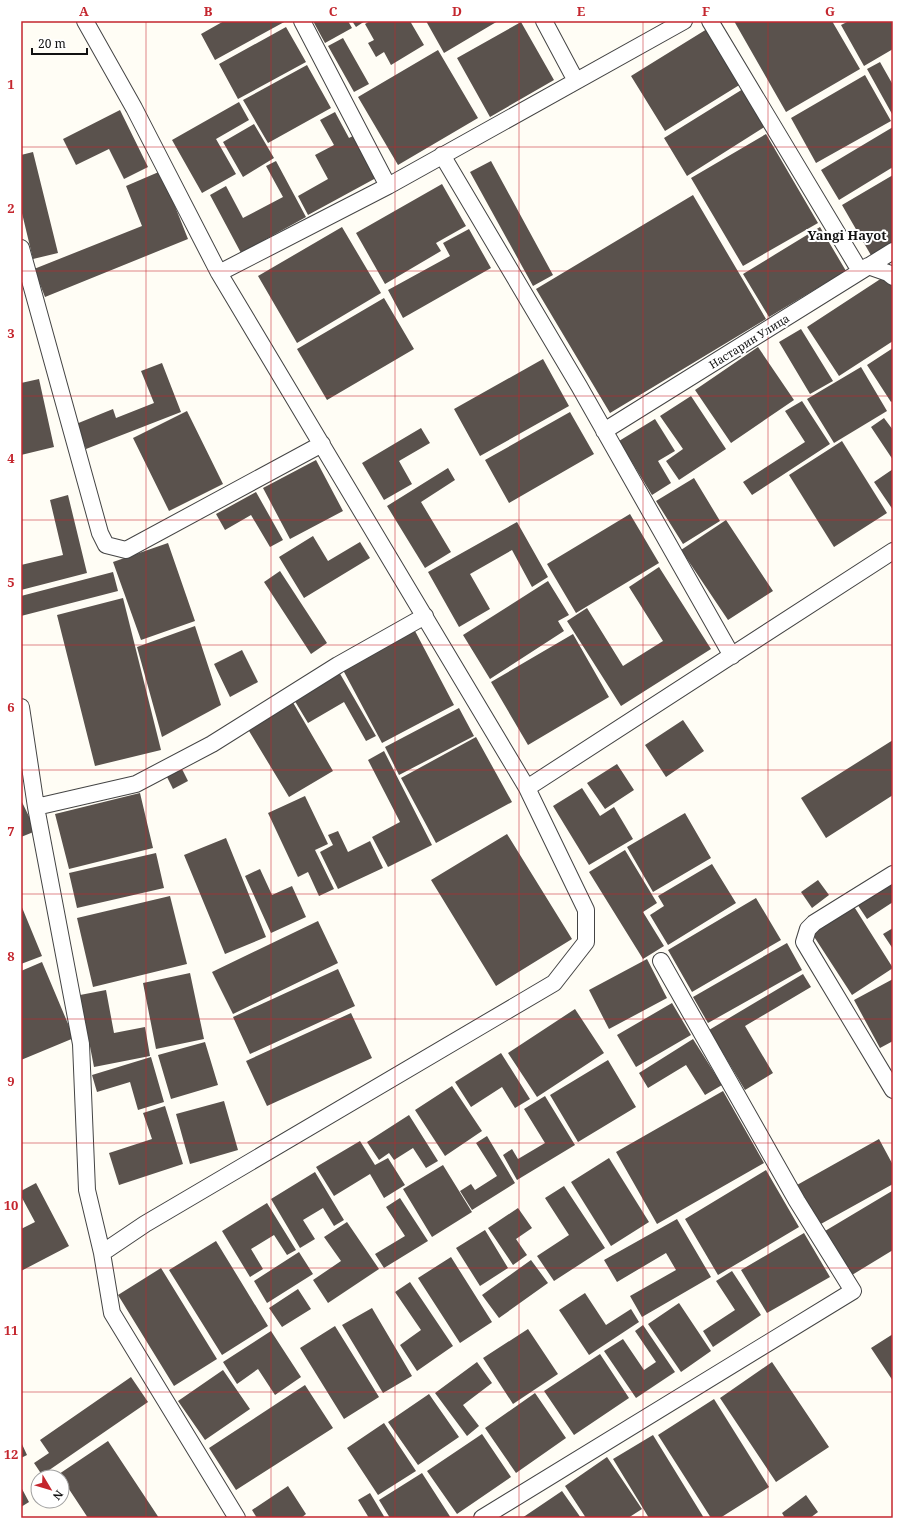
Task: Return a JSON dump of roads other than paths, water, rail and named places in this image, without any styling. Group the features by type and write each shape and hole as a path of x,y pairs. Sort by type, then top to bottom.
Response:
{"street":[{"path":"85,21 134,108 220,273 527,788 586,910 586,942 554,983 145,1224 102,1253"},
{"path":"302,21 388,186"},
{"path":"544,21 576,81"},
{"path":"220,273 388,186 684,21"},
{"path":"710,21 864,269 888,273 893,277"},
{"path":"442,155 604,431 732,656"},
{"path":"21,248 100,533 106,545 126,550 322,444"},
{"name":"Настарин Улица","path":"604,431 893,251"},
{"path":"527,788 893,551"},
{"path":"36,807 136,784 212,744 338,665 425,616"},
{"path":"21,707 36,807 81,1044 87,1190 102,1253 112,1313 237,1518"},
{"path":"893,874 814,923 808,929 804,942 893,1090"},
{"path":"482,1518 853,1291 798,1201 661,961"}],"district":[{"name":"Yangi Hayot","path":"847,235"}]}
